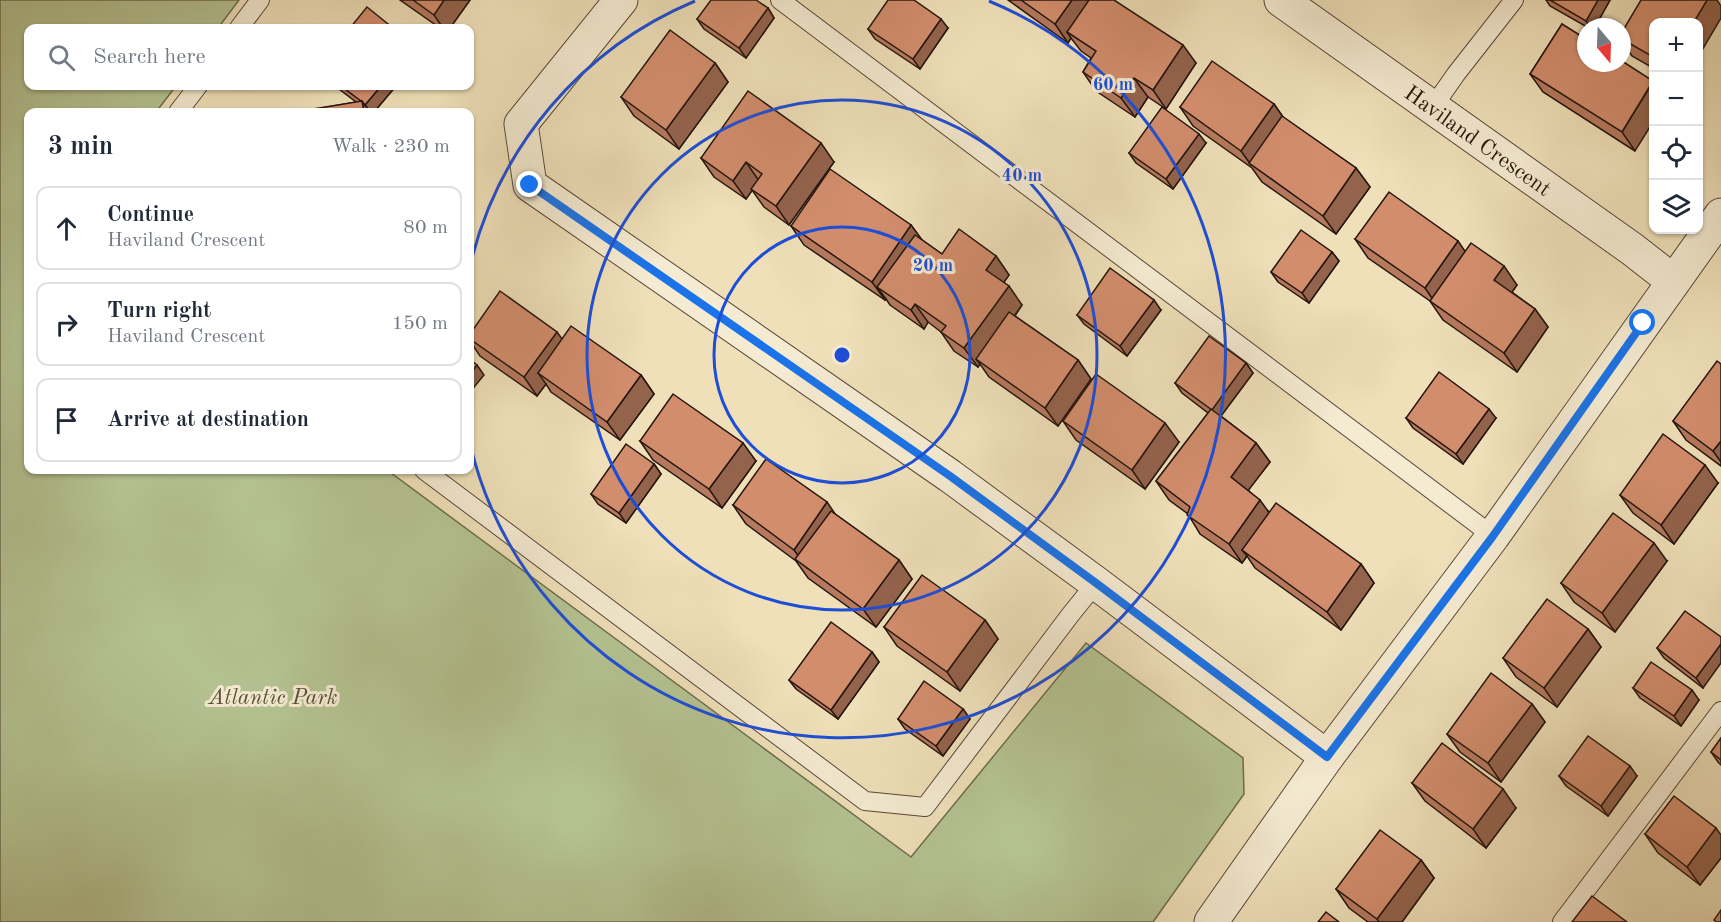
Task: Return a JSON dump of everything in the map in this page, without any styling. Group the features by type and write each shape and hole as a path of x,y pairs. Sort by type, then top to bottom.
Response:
{"street":[{"path":"621,0 521,123 530,185 950,476 1327,757"},
{"name":"Haviland Crescent","path":"1281,0 1632,249 1673,282"},
{"path":"1211,922 1327,757 1493,536 1721,215"}],"lane":[{"path":"242,24 260,0"},
{"path":"780,0 1493,536"},
{"path":"1433,107 1514,0"},
{"path":"181,108 195,90"},
{"path":"429,474 865,801 925,807 1096,583"},
{"path":"1562,922 1721,711"}],"green space":[{"name":"Atlantic Park","path":"0,0 239,0 221,24 24,24 24,90 173,90 159,108 24,108 24,474 392,474 911,857 1086,643 1243,758 1244,794 1153,922 0,922"}],"building":[{"path":"413,0 444,0 434,15"},
{"path":"711,0 756,0 768,8 739,48 697,19"},
{"path":"888,0 914,0 941,19 913,59 868,29"},
{"path":"1021,0 1072,0 1055,24"},
{"path":"1089,0 1114,0 1183,45 1153,90 1134,78 1121,98 1083,72 1096,51 1067,32"},
{"path":"1550,0 1598,0 1588,18 1581,18"},
{"path":"1641,0 1707,0 1696,18 1649,18 1649,55 1631,44 1630,18"},
{"path":"367,7 388,24 353,24"},
{"path":"1562,24 1577,33 1577,72 1631,72 1631,67 1649,78 1649,88 1622,132 1530,74"},
{"path":"670,30 715,63 666,130 621,97"},
{"path":"1212,61 1274,104 1241,151 1180,107"},
{"path":"346,90 378,90 365,105"},
{"path":"748,91 821,143 776,206 751,189 762,174 746,162 733,181 701,158"},
{"path":"362,101 363,108 319,108"},
{"path":"1162,107 1199,134 1166,179 1129,153"},
{"path":"1282,116 1356,168 1323,216 1249,163"},
{"path":"830,169 911,225 872,282 791,226"},
{"path":"1389,192 1458,241 1425,288 1355,239"},
{"path":"959,229 996,256 986,270 1009,286 964,348 941,332 946,326 915,304 911,310 877,287 915,235 942,254"},
{"path":"1301,230 1332,252 1302,293 1271,272"},
{"path":"1471,243 1504,266 1494,280 1535,309 1504,353 1430,301"},
{"path":"1110,268 1154,300 1120,346 1077,315"},
{"path":"500,291 557,332 524,377 474,342 474,328"},
{"path":"1009,312 1078,360 1045,408 976,359"},
{"path":"571,326 641,375 607,422 538,373"},
{"path":"1209,336 1246,363 1212,410 1175,383"},
{"path":"1717,361 1721,364 1721,441 1713,451 1673,421"},
{"path":"1439,372 1489,409 1456,454 1406,418"},
{"path":"1096,374 1165,423 1132,470 1063,421"},
{"path":"673,394 743,443 709,489 640,441"},
{"path":"1211,409 1256,443 1231,477 1260,500 1229,544 1187,515 1190,507 1156,481"},
{"path":"1663,434 1705,465 1661,525 1620,495"},
{"path":"626,444 654,464 619,513 591,494"},
{"path":"766,459 827,502 794,550 733,505"},
{"path":"1276,503 1361,564 1327,612 1242,550"},
{"path":"831,511 899,560 863,609 795,559"},
{"path":"1613,513 1654,543 1602,613 1561,583"},
{"path":"922,575 985,620 947,672 884,627"},
{"path":"1547,599 1588,629 1544,688 1503,658"},
{"path":"1685,611 1721,637 1721,644 1696,678 1657,648"},
{"path":"831,622 872,652 831,710 789,680"},
{"path":"1651,662 1692,690 1674,716 1633,688"},
{"path":"1491,673 1532,704 1488,763 1447,734"},
{"path":"924,681 963,709 936,746 898,719"},
{"path":"1588,736 1630,766 1601,806 1559,776"},
{"path":"1721,738 1721,760 1711,752"},
{"path":"1442,743 1503,789 1473,829 1412,783"},
{"path":"1674,796 1716,828 1687,867 1645,834"},
{"path":"1380,830 1421,860 1377,919 1336,889"},
{"path":"1592,896 1627,922 1572,922"},
{"path":"1721,910 1721,922 1717,922 1714,920"},
{"path":"1326,912 1339,922 1318,922"}],"route":[{"path":"530,185 950,476 1327,757 1493,536 1643,323"}]}
